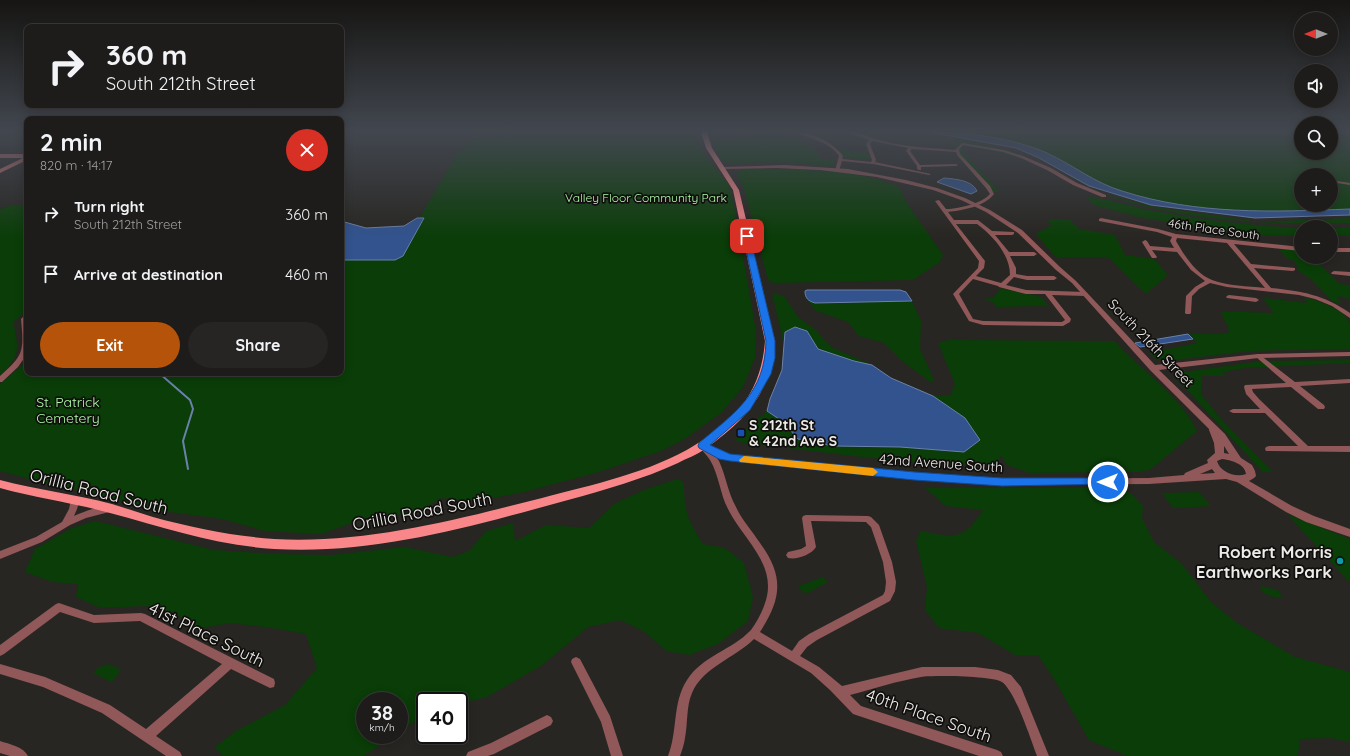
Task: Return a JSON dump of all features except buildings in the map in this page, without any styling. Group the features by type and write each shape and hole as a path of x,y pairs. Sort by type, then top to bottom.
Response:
{"main road":[{"name":"Orillia Road South","path":"0,484 74,502 112,509 161,524 239,540 296,544 341,544 374,540 463,522 625,480 654,470 703,446 745,410 766,374 770,358 770,341 738,197 733,182 722,167"}],"street":[{"name":"South 216th Street","path":"799,167 838,170 914,182 945,191 1008,219 1030,237 1064,275 1074,282 1153,368 1226,441 1238,460 1249,469 1251,476"},
{"path":"897,167 929,174"},
{"path":"945,211 957,210 976,204 988,199 991,196 992,192 971,167"},
{"path":"1045,167 1075,184 1104,196"},
{"path":"1338,181 1350,184"},
{"path":"937,201 982,261 981,268 956,294 970,320 983,323 1062,324 1068,321 1068,318 1048,294"},
{"name":"46th Place South","path":"1101,220 1126,226 1155,230 1175,236 1190,236 1230,243 1294,248"},
{"path":"954,222 978,222 990,233 1008,254 1014,267 1013,275 1001,286"},
{"path":"990,233 1012,232"},
{"path":"1175,236 1173,241 1178,250 1194,270 1209,281 1237,286 1301,293 1326,301 1350,316"},
{"path":"1145,242 1154,257"},
{"path":"1230,243 1269,289"},
{"path":"1148,248 1178,250"},
{"path":"1338,250 1349,251"},
{"path":"1008,254 1034,254"},
{"path":"1249,266 1293,269"},
{"path":"1334,273 1350,274"},
{"path":"1013,275 1027,278 1054,278"},
{"path":"972,277 1021,291 1048,294 1085,294"},
{"path":"1188,313 1189,296 1197,288 1209,281"},
{"path":"1237,286 1246,299"},
{"path":"1229,297 1256,300"},
{"path":"1153,368 1258,356 1350,354"},
{"path":"0,380 19,363 24,356"},
{"path":"1258,356 1321,407"},
{"path":"1306,449 1266,411 1247,389 1255,386 1350,382"},
{"path":"1233,412 1266,411"},
{"name":"South 216th Street","path":"1208,423 1220,444 1218,456"},
{"path":"674,756 681,734 681,713 684,698 691,683 716,660 754,634 772,602 774,590 773,575 767,560 760,547 740,524 730,507 714,460 703,446"},
{"name":"42nd Avenue South","path":"703,446 722,456 738,459 969,480 1138,482 1227,476"},
{"path":"1269,449 1350,449"},
{"path":"1238,460 1218,456 1212,460 1213,465 1227,476 1238,479 1289,509 1310,519 1316,520"},
{"name":"42nd Avenue South","path":"1181,478 1213,465"},
{"path":"1238,479 1246,479 1251,476 1257,483 1277,498 1316,520 1350,533"},
{"path":"65,523 73,509 74,502"},
{"path":"0,555 42,538 65,523 86,514 112,509"},
{"path":"791,556 804,552 811,547 806,518 868,519 875,525 892,583 890,594 887,598 813,637 803,644 793,657"},
{"name":"41st Place South","path":"0,651 59,607 94,619 141,617 270,683"},
{"name":"40th Place South","path":"754,634 815,670 840,692 857,710 997,756"},
{"path":"576,662 606,720 617,756"},
{"path":"147,736 230,663"},
{"path":"0,669 45,682 106,709 176,756"},
{"path":"840,692 922,672 975,672 998,675 1007,679 1017,691 1043,756"},
{"path":"472,756 494,748 547,721"},
{"path":"0,747 22,756"}],"green space":[{"path":"449,167 714,167 729,185 734,206 756,331 755,358 743,387 722,412 686,438 661,451 599,472 524,492 478,501 441,498 415,513 369,517 321,534 265,531 222,519 148,509 88,491 55,486 0,471 0,384 24,364 24,376 344,376 344,260 395,260"},
{"path":"971,167 977,167 1000,192 994,192"},
{"path":"1074,167 1350,167 1350,209 1338,209 1338,168 1294,168 1294,211 1206,208 1150,199 1112,187"},
{"path":"792,169 833,172 873,178 899,187 906,202 943,255 940,262 913,280 774,283 768,280 744,188 736,175 742,170"},
{"path":"1102,194 1155,207 1261,222 1294,221 1294,223 1256,222 1224,219 1162,210 1131,203"},
{"path":"1086,197 1103,199 1145,209 1191,217 1246,224 1294,228 1294,236 1265,235 1219,230 1138,217 1094,205"},
{"path":"11,205 24,205 24,313 13,322 17,345 15,357 7,369 0,375 0,209"},
{"path":"1350,218 1350,223 1338,223 1338,220 1306,220"},
{"path":"1046,219 1069,219 1079,229 1115,235 1125,255 1154,259 1168,275 1146,294 1108,257 1056,257 1037,236 1037,233 1052,225"},
{"path":"1350,227 1350,236 1338,236 1338,228"},
{"path":"1278,249 1294,250 1294,261 1288,259"},
{"path":"1296,264 1320,264 1339,284 1350,285 1350,299 1339,296 1337,299 1342,304 1333,302 1311,279 1297,270 1299,268"},
{"path":"1001,288 1041,297 1049,306 996,307 994,303 983,299 993,298"},
{"path":"772,293 784,296 798,317 816,330 833,348 872,365 854,361 818,349 807,331 795,327 785,332 783,341"},
{"path":"1304,297 1338,310 1344,315 1350,326 1350,349 1250,351 1166,361 1156,359 1149,353 1197,343 1188,334 1227,334 1229,329 1220,311 1274,313 1263,298 1307,303"},
{"path":"807,300 815,303 912,301 921,321 920,349 935,382 930,382 901,360 884,343 859,336 848,322 816,311"},
{"path":"949,340 1115,341 1181,406 1197,431 1151,469 1140,472 1030,473 1007,465 1001,455 998,462 989,464 951,465 853,456 738,442 736,440 738,436 767,411 782,421 798,439 964,452 980,440 965,418 933,396 950,396 955,384 938,343"},
{"path":"1350,360 1350,363 1245,368 1222,372 1227,376 1202,376 1201,394 1221,419 1273,472 1263,472 1173,375 1176,373 1263,361"},
{"path":"678,479 684,483 686,509 690,522 703,544 725,548 744,563 753,597 748,621 718,644 689,655 666,651 645,632 620,620 588,627 541,666 487,697 468,702 468,692 416,692 416,721 408,726 408,692 356,692 356,744 381,744 364,756 223,756 215,747 236,731 285,705 317,668 306,634 230,623 197,629 174,612 145,606 100,608 76,597 78,584 52,582 25,572 35,549 72,528 95,521 214,550 277,554 331,555 405,547 452,557 469,551 486,531 513,523 515,541 546,525 589,528 614,504 646,489"},
{"path":"925,488 1107,488 1131,493 1143,506 1142,518 1154,542 1182,564 1211,602 1237,623 1295,657 1350,672 1350,742 1330,738 1300,739 1298,756 1127,756 1089,740 1054,679 1038,655 1015,655 978,633 939,628 925,610 927,587 916,540 921,531 942,535 957,535 970,528 983,510 946,506"},
{"path":"1199,492 1211,506 1173,508 1162,493"},
{"name":"Robert Morris Earthworks Park","path":"1287,514 1350,539 1350,583"},
{"path":"823,577 828,582 808,593 807,592 804,594 798,586"},
{"path":"1262,586 1277,590 1283,597 1272,597 1267,595 1260,588"},
{"path":"109,664 120,669 118,675 111,682 93,673 99,667"}],"water":[{"path":"1056,167 1073,167 1112,188 1150,199 1178,204 1235,210 1294,212 1338,212 1338,209 1350,209 1350,215 1255,218 1151,205 1089,186"},
{"path":"944,178 967,182 975,187 977,191 971,194 937,182"},
{"path":"417,218 424,218 403,256 395,260 344,260 344,222 366,228 404,226"},
{"path":"900,290 906,292 912,301 815,303 806,297 805,291"},
{"path":"795,327 807,331 818,349 854,361 872,365 891,378 933,396 965,418 980,440 964,452 900,447 833,446 798,439 782,421 767,411 770,399 782,370 785,332"},
{"path":"1188,334 1193,339 1140,347 1135,343"}],"waterway":[{"path":"162,376 190,400 193,409 183,441 188,469"}],"slow traffic":[{"path":"744,460 873,472"}],"place":[{"name":"S 212th St & 42nd Ave S","path":"741,433"},
{"name":"Robert Morris Earthworks Park","path":"1340,561"}],"route":[{"path":"747,236 770,341 770,358 766,374 745,410 703,446 722,456 730,458 955,480 1002,482 1108,482"}],"park label":[{"name":"Valley Floor Community Park","path":"646,197"},
{"name":"St. Patrick Cemetery","path":"68,410"}]}
